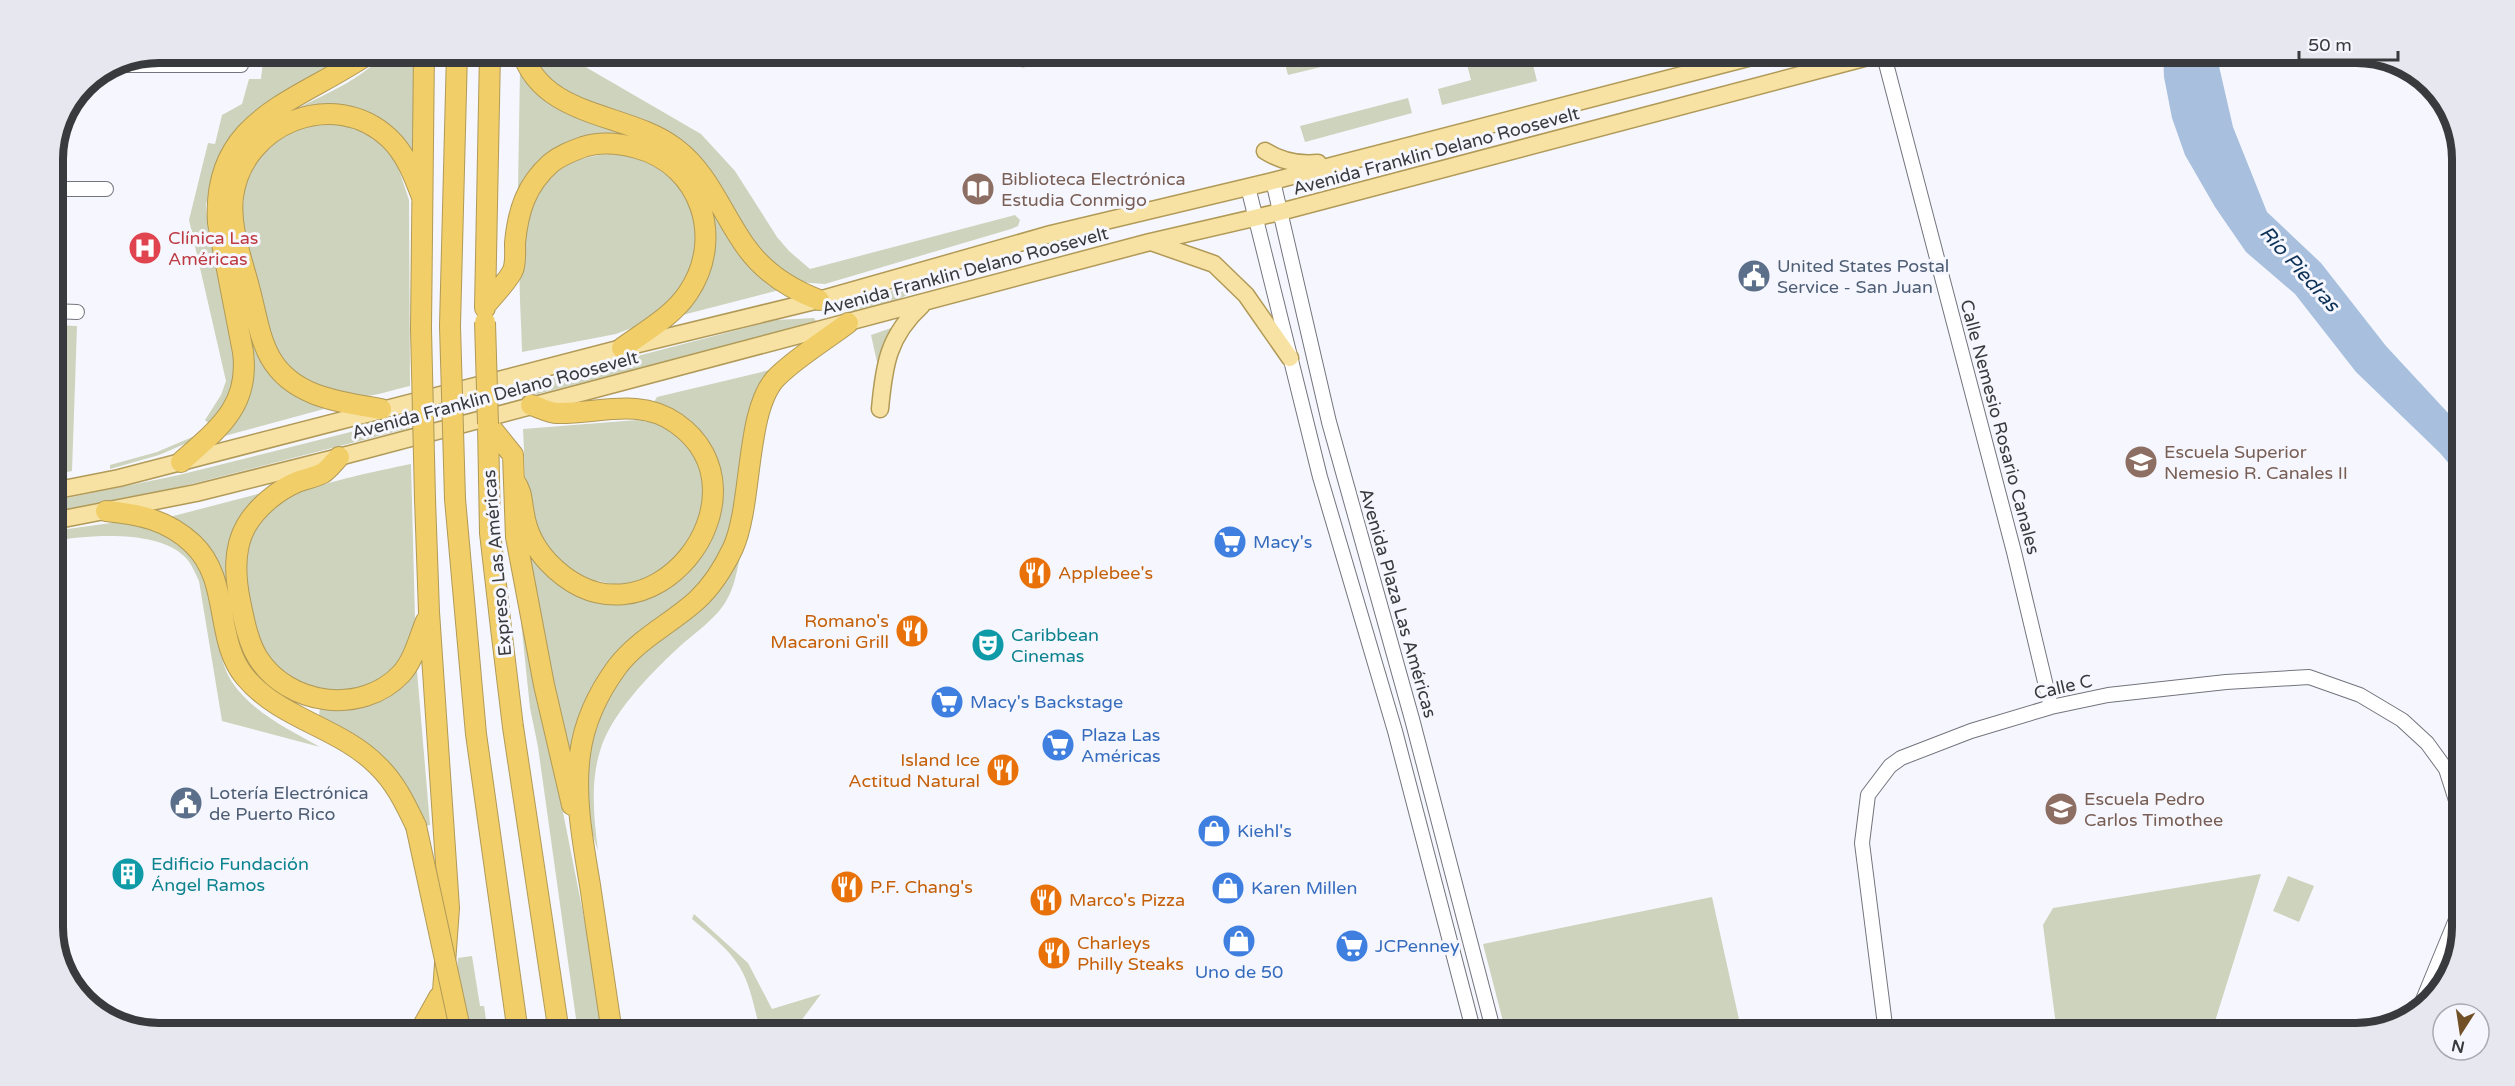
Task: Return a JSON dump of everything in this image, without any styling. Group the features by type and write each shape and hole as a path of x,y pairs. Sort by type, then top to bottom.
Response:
{"highway":[{"path":"181,462 224,424 239,399 244,383 243,352 218,223 217,207 221,179 228,157 238,141 269,111 356,63"},
{"path":"424,63 421,329 425,499 429,612 449,908 441,1023"},
{"name":"Expreso Las Américas","path":"457,63 450,326 455,499 476,734 516,1023"},
{"name":"Expreso Las Américas","path":"490,63 485,314 490,533 513,727 557,1023"},
{"path":"527,63 532,74 553,94 570,104 672,146 688,158 700,172 747,248 791,289 819,300"},
{"path":"381,409 337,402 304,390 291,381 270,356 262,337 236,232 233,197 238,176 249,156 271,134 299,119 336,113 364,121 389,138 403,154 422,197"},
{"path":"485,314 513,270 518,218 524,198 537,177 562,155 592,144 610,143 643,149 668,162 685,177 700,202 706,236 699,273 687,296 668,314 622,348"},
{"path":"610,1023 585,854 578,784 580,755 588,722 603,688 618,666 634,650 696,601 725,565 740,527 759,413 765,395 776,378 848,323"},
{"path":"488,424 513,455 517,488 529,536 547,561 560,573 579,585 611,594 639,591 673,575 700,541 712,506 711,474 706,459 685,430 665,416 650,410 624,408 555,413 531,405"},
{"path":"339,457 322,473 287,486 279,492 252,517 242,535 238,551 236,579 243,615 257,656 274,677 297,693 334,700 360,697 391,682 402,673 415,651 429,612"},
{"path":"517,488 516,537 562,770 585,854"},
{"path":"106,512 138,514 161,522 191,542 204,556 213,572 233,654 244,676 262,696 348,743 376,763 399,791 416,826 459,1023"},
{"path":"426,1023 444,984"}],"main road":[{"name":"Avenida Franklin Delano Roosevelt","path":"63,489 181,462 381,409 819,300 1051,234 1273,181 1728,63"},
{"name":"Avenida Franklin Delano Roosevelt","path":"63,519 196,493 339,457 1150,242 1280,212 1846,63"},
{"path":"1265,151 1287,161 1305,164 1349,161"},
{"path":"1150,242 1214,264 1245,295 1290,358"},
{"path":"880,409 884,371 891,346 906,320 924,303"}],"street":[{"name":"Calle Nemesio Rosario Canales","path":"1887,63 2014,552 2051,707"},
{"path":"140,65 241,65"},
{"name":"Avenida Plaza Las Américas","path":"1273,181 1329,422 1412,718 1491,1023"},
{"path":"1248,187 1320,477 1395,731 1471,1023"},
{"path":"63,189 106,189"},
{"path":"63,311 77,312"},
{"name":"Calle C","path":"1885,1023 1862,843 1868,795 1890,766 1901,758 1971,731 2051,707 2108,695 2226,682 2309,677 2360,695 2403,720 2427,743 2446,769 2452,788"},
{"path":"2426,992 2451,933"}],"green space":[{"path":"263,63 345,63 226,147 215,168 206,205 208,229 230,319 238,388 213,427 205,420 221,395 226,381 189,220 208,143 215,144 222,115 242,104 249,79 261,79"},
{"path":"374,63 416,63 412,153 376,120 355,110 339,107 323,108 288,118 257,138 236,167 230,185 226,224 242,215 246,180 255,159 274,141 305,124 334,121 365,130 394,155 409,200 410,386 353,397 317,389 297,376 281,358 260,307 251,325 262,355 286,385 324,409 217,438 229,428 237,415 252,379 254,368 252,342 229,260 223,228 223,198 232,167 247,144 267,126 364,72"},
{"path":"536,63 579,63 701,134 735,171 777,237 810,269 1015,215 1020,220 1018,226 1011,229 825,284 797,282 772,264 749,242 734,214 592,106 551,83"},
{"path":"1021,63 1043,63 1022,68"},
{"path":"1285,63 1338,63 1288,75"},
{"path":"1467,63 1532,63 1537,81 1442,105 1438,89 1471,80"},
{"path":"520,69 551,102 656,147 687,169 703,188 745,259 783,289 671,318 693,298 703,280 712,254 713,229 707,206 696,185 679,167 659,153 635,143 596,139 576,141 557,149 541,162 521,190 518,190"},
{"path":"1408,98 1412,113 1305,142 1300,126"},
{"path":"609,154 651,162 670,175 689,201 702,238 688,288 650,321 616,334 522,352 520,257 524,227 533,200 549,178 574,162"},
{"path":"938,277 940,281 887,304 851,313 837,306"},
{"path":"814,318 815,323 522,398 522,386 776,320"},
{"path":"63,325 77,326 72,471 63,473"},
{"path":"900,325 879,371 871,335"},
{"path":"774,369 733,524 715,568 683,603 641,634 572,773 524,541 536,560 551,576 563,586 580,594 598,597 647,595 669,588 678,582 696,564 707,543 714,510 716,475 653,404 657,397"},
{"path":"410,417 410,428 180,487 63,511 63,499 179,475"},
{"path":"637,420 665,425 683,440 694,455 703,475 703,514 674,564 642,582 621,586 590,579 561,567 537,538 526,496 523,429"},
{"path":"197,435 201,437 159,455 110,469 110,465 157,452"},
{"path":"411,464 415,619 400,660 384,677 352,690 317,690 286,677 269,662 264,652 246,593 245,557 255,526 268,509 294,494 335,481"},
{"path":"269,491 227,581 222,581 162,519"},
{"path":"118,522 144,527 179,545 197,564 203,576 211,603 221,657 232,682 250,703 284,727 320,747 222,721 199,581 185,557 173,548 140,538 103,536 63,540 63,530"},
{"path":"741,553 732,590 722,607 643,683 622,709 605,737 597,763 594,788 598,851 591,829 585,776 594,725 607,697 632,664 722,586"},
{"path":"521,621 525,621 589,943 601,1023 577,1023 538,747 530,708"},
{"path":"415,670 417,671 430,825 425,826 407,789 384,759 355,736 319,716 320,708 347,708 371,699"},
{"path":"2261,874 2214,1023 2056,1023 2043,925 2053,908"},
{"path":"2288,876 2314,886 2299,922 2273,911"},
{"path":"1712,897 1740,1023 1503,1023 1483,944"},
{"path":"694,914 748,963 772,1009 821,994 799,1023 758,1023 750,990 739,966 723,946 692,919"},
{"path":"472,956 480,1006 484,1006 487,1023 470,1023 457,969 458,958"}],"water":[{"name":"Río Piedras","path":"2163,63 2218,63 2233,127 2267,212 2321,263 2386,346 2452,417 2452,467 2356,372 2295,294 2246,252 2215,207 2185,155 2172,118"}],"place":[{"name":"Biblioteca Electrónica Estudia Conmigo","path":"978,189"},
{"name":"Clínica Las Américas","path":"145,248"},
{"name":"United States Postal Service - San Juan","path":"1754,276"},
{"name":"Escuela Superior Nemesio R. Canales II","path":"2141,462"},
{"name":"Macy's","path":"1230,542"},
{"name":"Applebee's","path":"1035,573"},
{"name":"Romano's Macaroni Grill","path":"912,631"},
{"name":"Caribbean Cinemas","path":"988,645"},
{"name":"Macy's Backstage","path":"947,702"},
{"name":"Plaza Las Américas","path":"1058,745"},
{"name":"Island Ice Actitud Natural","path":"1003,770"},
{"name":"Lotería Electrónica de Puerto Rico","path":"186,803"},
{"name":"Escuela Pedro Carlos Timothee","path":"2061,809"},
{"name":"Kiehl's","path":"1214,831"},
{"name":"Edificio Fundación Ángel Ramos","path":"128,874"},
{"name":"P.F. Chang's","path":"847,887"},
{"name":"Karen Millen","path":"1228,888"},
{"name":"Marco's Pizza","path":"1046,900"},
{"name":"Uno de 50","path":"1239,941"},
{"name":"JCPenney","path":"1352,946"},
{"name":"Charleys Philly Steaks","path":"1054,953"}]}
